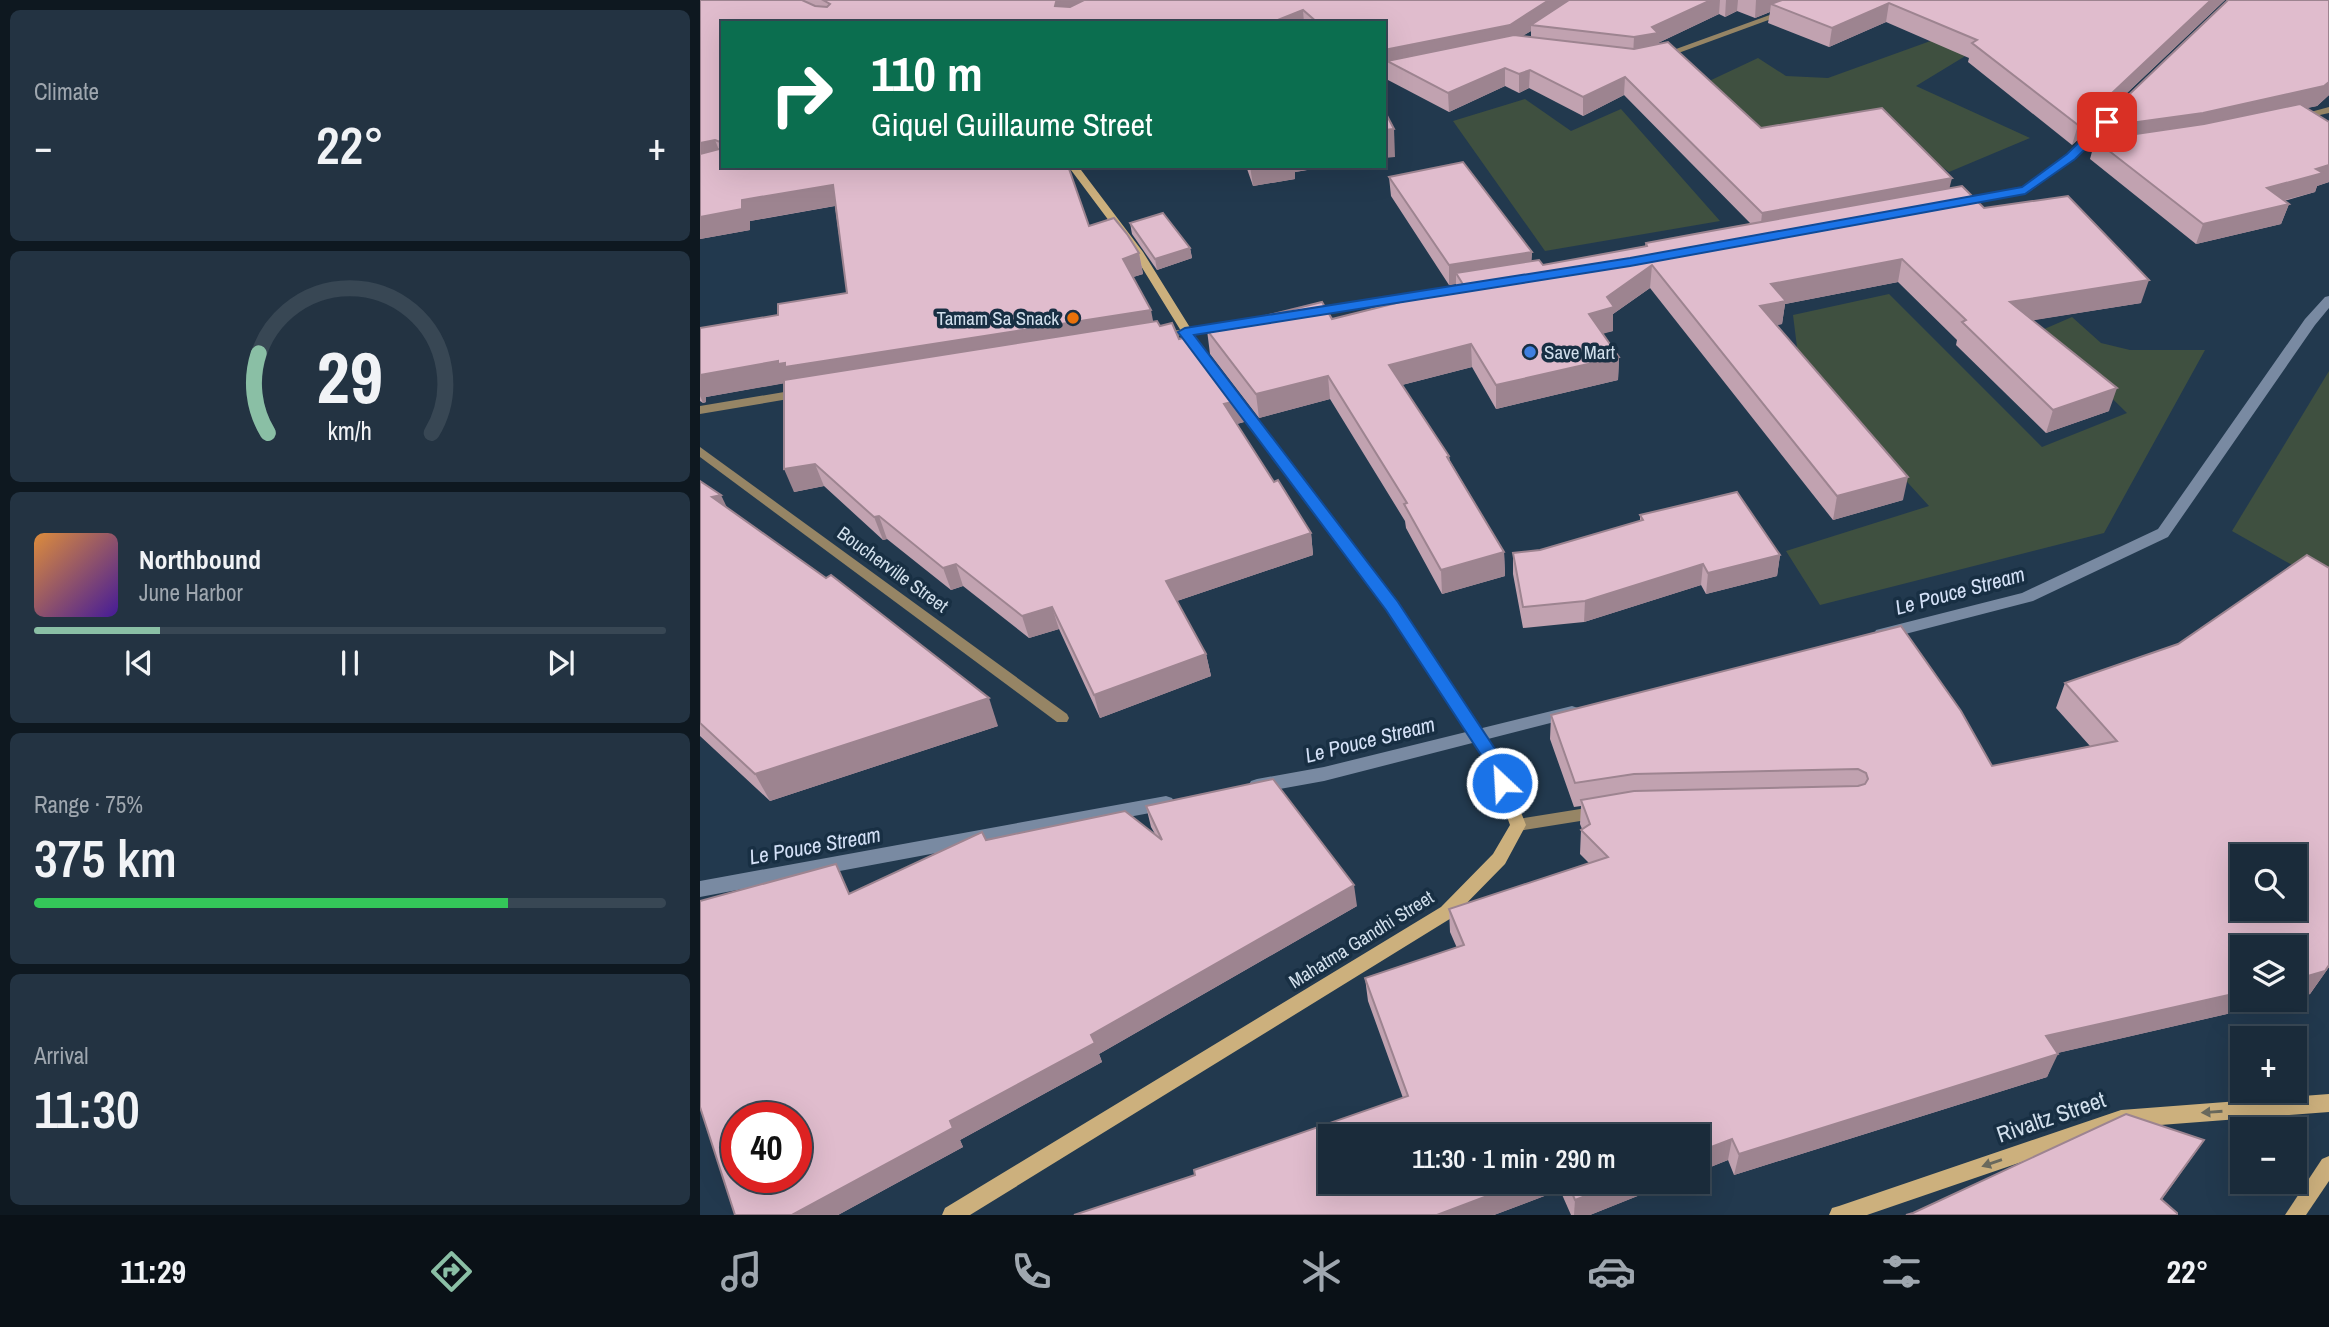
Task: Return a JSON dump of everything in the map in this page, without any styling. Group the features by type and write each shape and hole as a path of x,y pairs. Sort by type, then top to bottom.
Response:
{"street":[{"path":"1643,60 1664,56 1819,0"},
{"path":"2289,119 2329,110"},
{"path":"1944,205 2025,190 2071,156 2109,120"},
{"path":"2071,156 2096,153"},
{"path":"1075,168 1138,252 1185,332 1392,606 1495,762 1518,825 1619,809"},
{"path":"1293,315 1468,288"},
{"path":"1144,338 1252,321"},
{"path":"700,410 821,390"},
{"name":"Boucherville Street","path":"700,451 1062,718"},
{"name":"Mahatma Gandhi Street","path":"952,1215 1447,912 1499,859 1518,825"},
{"name":"Rivaltz Street","path":"1839,1215 2121,1119 2329,1103"},
{"path":"2295,1215 2329,1165"}],"green space":[{"path":"1936,39 1967,55 1916,86 2030,138 1949,172 1875,118 1773,138 1707,82 1758,58 1786,76 1828,78"},
{"path":"1525,99 1571,131 1621,109 1720,221 1545,251 1453,121"},
{"path":"1889,294 2042,447 2127,413 2042,330 2072,317 2101,343 2130,350 2205,350 2104,533 1820,605 1786,551 1929,506 1799,363 1793,315"},
{"path":"2329,371 2329,586 2232,531"}],"building":[{"path":"700,0 802,0 815,6 827,7 830,4 823,0 1060,0 1055,6 1070,7 1084,0 1549,0 1510,25 1386,50 1386,21 1316,21 1303,10 1275,21 721,21 721,142 715,140 700,143"},
{"path":"1569,0 1711,0 1652,27 1658,33 1634,37 1531,25"},
{"path":"1782,0 2211,0 2078,125 1972,43 1977,40 1889,3 1832,28 1771,4"},
{"path":"2228,0 2329,0 2329,82 2324,86 2203,113 2094,128"},
{"path":"1514,35 1634,49 1668,42 1761,128 1882,108 1952,178 1762,213 1625,77 1583,97 1530,70 1519,74 1505,68 1448,93 1387,61"},
{"path":"2300,104 2329,122 2329,165 2316,169 2323,173 2267,188 2289,204 2203,224 2095,140 2204,124"},
{"path":"1386,114 1394,129 1386,130"},
{"path":"721,149 721,168 1069,168 1089,226 1114,218 1139,253 1123,259 1151,310 785,367 785,363 778,364 778,361 700,375 700,328 778,315 778,304 847,293 833,185 742,200 742,209 700,217 700,154"},
{"path":"1463,162 1532,252 1449,265 1389,177"},
{"path":"1962,186 1984,208 2068,196 2149,280 2010,302 2117,388 2053,410 1962,322 1966,320 1902,259 1771,284 1786,301 1760,306 1908,477 1837,496 1652,265 1607,297 1614,307 1589,314 1619,357 1496,385 1471,344 1389,365 1449,456 1447,457 1504,552 1441,570 1404,504 1407,503 1328,376 1256,394 1207,330 1322,302 1332,319 1464,286 1456,273 1539,260 1543,265 1647,246 1646,243"},
{"path":"1163,213 1190,248 1155,259 1130,223"},
{"path":"1157,321 1160,326 1172,323 1179,339 1191,336 1240,400 1224,404 1274,482 1278,480 1311,533 1166,581 1206,654 1094,695 1052,607 1022,616 956,564 943,568 879,516 874,517 815,464 784,469 784,380"},
{"path":"700,481 721,495 712,497 826,578 831,575 989,698 755,774 700,723"},
{"path":"1737,492 1780,555 1708,573 1703,564 1585,601 1523,607 1513,553 1540,550 1643,520 1640,515"},
{"path":"2307,555 2329,568 2329,965 2325,971 2307,976 2307,935 2230,935 2230,995 2046,1036 2058,1054 1739,1154 1732,1139 1710,1147 1710,1124 1327,1124 1408,1096 1365,978 1464,945 1449,909 1608,857 1581,830 1590,824 1581,800 1634,791 1858,786 1865,784 1868,779 1866,773 1858,769 1634,774 1575,783 1551,715 1901,626 1961,711 1992,766 2117,741 2065,683 2178,644"},
{"path":"1273,779 1354,885 1091,1035 1095,1043 950,1121 953,1128 792,1215 735,1215 728,1193 812,1193 812,1102 721,1102 721,1172 700,1107 700,901 836,864 849,894 982,832 986,840 1125,811 1162,840 1146,806"},
{"path":"2126,1114 2204,1140 2161,1199 2177,1215 1906,1215 1913,1213"},
{"path":"1318,1127 1318,1194 1493,1194 1437,1215 1074,1215 1195,1175 1194,1170"},
{"path":"1572,1194 1590,1194 1575,1200"}],"waterway":[{"name":"Le Pouce Stream","path":"1882,634 2027,597 2163,533 2310,322 2329,300"},
{"name":"Le Pouce Stream","path":"1257,786 1324,774 1572,712"},
{"name":"Le Pouce Stream","path":"700,889 1166,803"}],"place":[{"name":"Tamam Sa Snack","path":"1073,318"},
{"name":"Save Mart","path":"1530,352"}],"route":[{"path":"1502,783 1495,762 1392,606 1185,332 1630,262 2025,190 2071,156 2107,122"}]}
